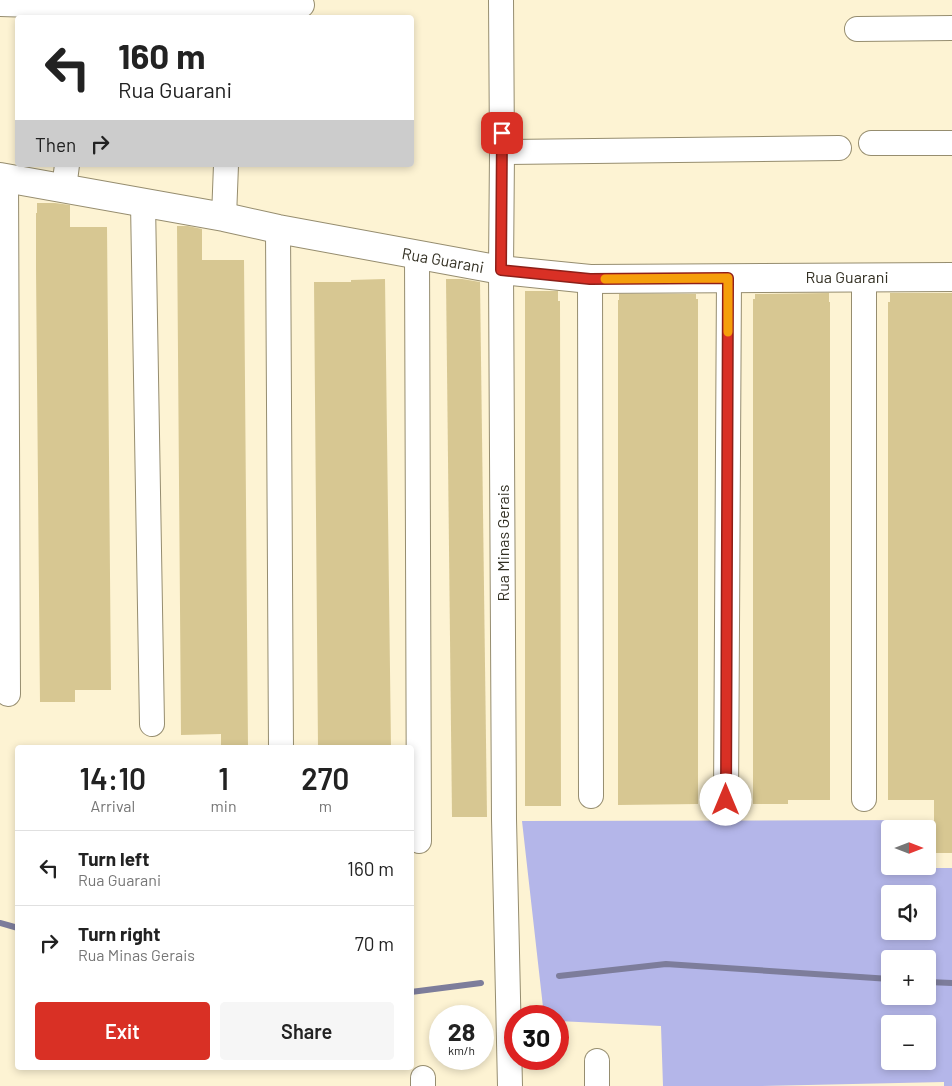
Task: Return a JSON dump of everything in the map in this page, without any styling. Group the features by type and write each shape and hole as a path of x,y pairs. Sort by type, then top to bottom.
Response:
{"street":[{"name":"Rua Minas Gerais","path":"501,0 504,819 510,1086"},
{"path":"0,4 86,12 235,12 302,5"},
{"path":"857,29 952,28"},
{"path":"872,143 952,143"},
{"path":"502,152 839,148"},
{"path":"224,217 226,167"},
{"name":"Rua Guarani","path":"3,178 66,177 143,203 501,270 590,279 952,277"},
{"path":"3,178 8,694"},
{"path":"143,203 152,724"},
{"path":"278,229 281,745"},
{"path":"417,255 420,841"},
{"path":"864,277 864,799"},
{"path":"726,800 728,278"},
{"path":"590,279 591,796"},
{"path":"597,1060 597,1086"}],"shaded area":[{"path":"881,820 881,875 936,875 936,868 952,868 952,1086 944,1086 944,1082 663,1086 661,1026 569,1022 569,1005 543,1005 522,821"}],"building":[{"path":"37,203 70,205 70,227 107,227 111,690 75,690 75,702 40,702"},
{"path":"177,226 188,226 202,229 202,260 244,260 248,745 221,745 221,734 181,735"},
{"path":"385,279 391,745 318,745 314,282 351,282 351,280"},
{"path":"446,279 480,282 487,817 452,817"},
{"path":"525,291 558,291 558,301 560,301 561,806 525,806"},
{"path":"829,293 830,800 788,800 788,804 753,804 753,299 755,299 755,294"},
{"path":"890,293 952,293 952,853 936,853 934,800 888,800 888,302 890,302"},
{"path":"619,294 696,294 696,299 698,299 698,804 618,805"}],"waterway":[{"path":"0,923 15,927"},
{"path":"559,976 666,964 881,978"},
{"path":"936,982 952,983"},
{"path":"414,992 481,983"}],"slow traffic":[{"path":"605,279 728,278 728,332"}],"route":[{"path":"502,133 501,270 590,279 728,278 726,800"}]}
